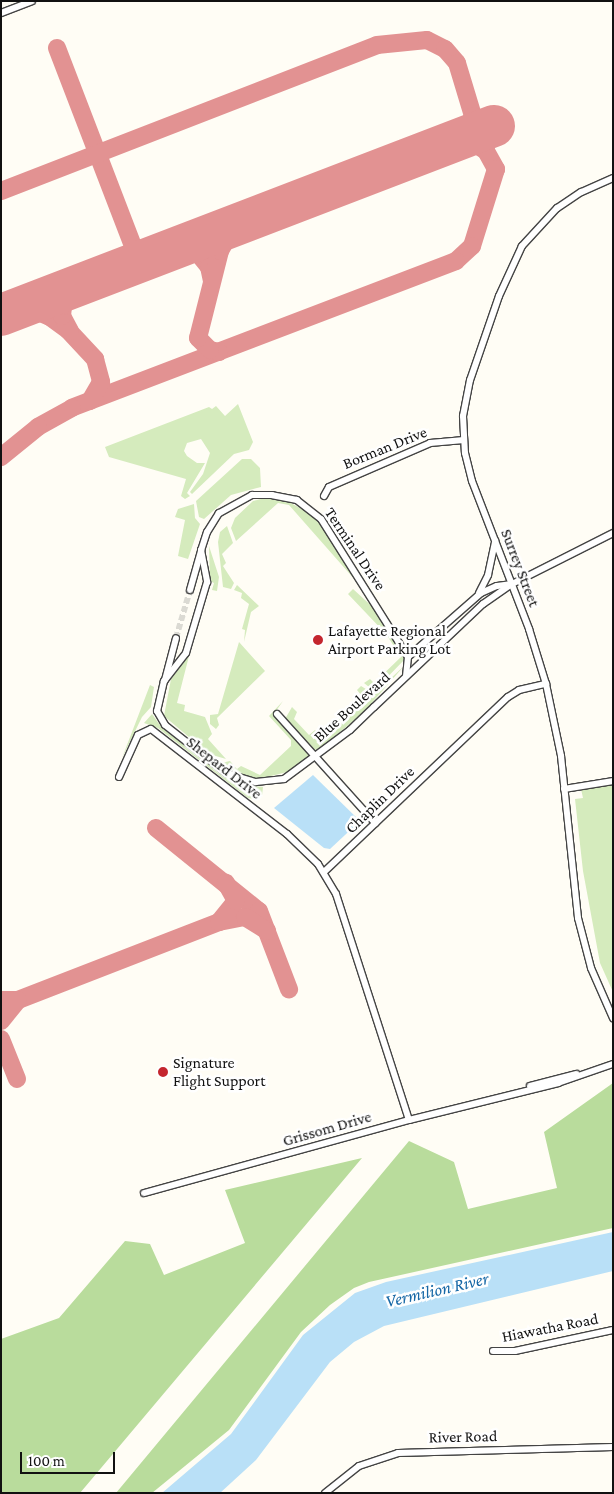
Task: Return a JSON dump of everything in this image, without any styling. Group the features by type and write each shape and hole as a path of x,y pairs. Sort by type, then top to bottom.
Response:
{"street":[{"path":"1,13 32,1"},
{"name":"Surrey Street","path":"613,178 581,192 557,208 522,246 499,296 468,386 464,409 464,440 472,481 512,584 546,684 556,729 578,918 591,968 613,1018"},
{"name":"Borman Drive","path":"324,496 329,487 430,443 464,440"},
{"name":"Terminal Drive","path":"190,590 201,550 212,522 241,499 272,494 303,503 324,523 408,657"},
{"path":"406,676 408,657 476,596 497,586 512,584 613,533"},
{"path":"476,596 488,575 495,540"},
{"path":"164,681 186,653 207,582 201,550"},
{"name":"Blue Boulevard","path":"316,758 483,604 512,584"},
{"path":"176,638 158,704 160,720 226,773 240,780 275,781 294,774 316,758"},
{"name":"Chaplin Drive","path":"324,872 508,697 519,690 546,684"},
{"path":"277,714 375,823"},
{"name":"Shepard Drive","path":"119,777 138,735 150,729 298,844 324,872"},
{"path":"564,789 613,781"},
{"path":"324,872 336,894 409,1120"},
{"name":"Grissom Drive","path":"144,1193 409,1120 558,1083 613,1064"},
{"name":"Hiawatha Road","path":"492,1351 515,1351 613,1330"},
{"name":"River Road","path":"325,1493 359,1466 398,1453 613,1446"}],"green space":[{"path":"238,404 253,442 249,450 234,454 192,494 190,492 203,474 210,453 201,439 187,443 184,451 187,456 197,463 205,463 187,493 190,496 185,499 181,496 186,479 109,457 105,447 209,407 212,409 216,406 225,416"},
{"path":"242,459 251,459 260,468 261,487 231,495 204,519 199,517 196,501"},
{"path":"265,498 287,501 311,514 324,528 356,581 289,505 278,503 236,541 231,528 235,518 253,501"},
{"path":"194,504 195,518 200,524 188,559 178,556 185,520 175,517 178,509"},
{"path":"227,526 233,543 222,554 226,563 223,566 234,583 231,589 223,587 218,542 220,532"},
{"path":"209,546 219,577 217,591 212,590 214,583 210,581"},
{"path":"237,585 259,606 251,612 244,642 245,630 242,629 249,604 241,598 242,593 234,590"},
{"path":"353,589 376,610 406,658 374,691 364,683 370,679 374,683 401,657 386,634 348,594"},
{"path":"239,642 265,671 217,718 219,725 216,729 210,724 210,715 218,714"},
{"path":"189,656 177,703 185,705 184,711 205,717 212,734 208,739 226,759 209,754 164,716 171,679"},
{"path":"404,666 363,713 318,750 311,749 285,719 292,707 297,712 294,719 309,735 315,730 319,734 361,695 357,690 361,686 374,694"},
{"path":"150,685 154,687 151,707 142,717 122,758"},
{"path":"283,701 276,711 278,719 311,756 291,771 259,779 239,774 221,763 230,761 237,769 241,766 260,775 291,746 291,740 269,716"},
{"path":"152,714 162,728 225,777 245,785 263,787 262,796 257,799 248,798 158,728 144,723"},
{"path":"613,784 613,992 600,963 583,871 575,799 583,798 581,789"},
{"path":"613,1083 613,1228 369,1282 354,1288 330,1305 301,1332 229,1430 152,1493 116,1493 409,1141 454,1162 468,1209 557,1188 544,1132"},
{"path":"362,1158 80,1493 1,1493 1,1339 59,1318 125,1241 150,1244 164,1275 245,1243 225,1190"}],"water":[{"path":"313,775 360,821 330,849 324,848 274,808"},
{"name":"Vermilion River","path":"613,1232 613,1271 384,1326 354,1342 330,1362 256,1460 220,1493 162,1493 231,1434 303,1335 355,1293 386,1282"}],"taxiway":[{"path":"1,191 377,45 427,40 445,49 457,63 473,116 464,137 486,151 496,169 472,246 456,261 72,408 38,427 1,457"},
{"path":"57,48 139,262"},
{"path":"219,352 210,350 198,338 220,251 230,233 243,222"},
{"path":"174,248 197,252 209,267 212,281"},
{"path":"70,331 62,316 63,306 76,286"},
{"path":"13,310 38,312 50,317 68,330 95,359 101,382 90,401"},
{"path":"156,828 259,911 289,989"},
{"path":"1,1000 18,1000 219,922 236,901 226,883"},
{"path":"219,922 245,917 267,931"},
{"path":"1,1021 18,1000"},
{"path":"1,1039 17,1079"}],"runway":[{"path":"1,315 494,126"}],"tunnel":[{"path":"176,638 190,590"}],"place":[{"name":"Lafayette Regional Airport Parking Lot","path":"318,640"},
{"name":"Signature Flight Support","path":"163,1072"}]}
